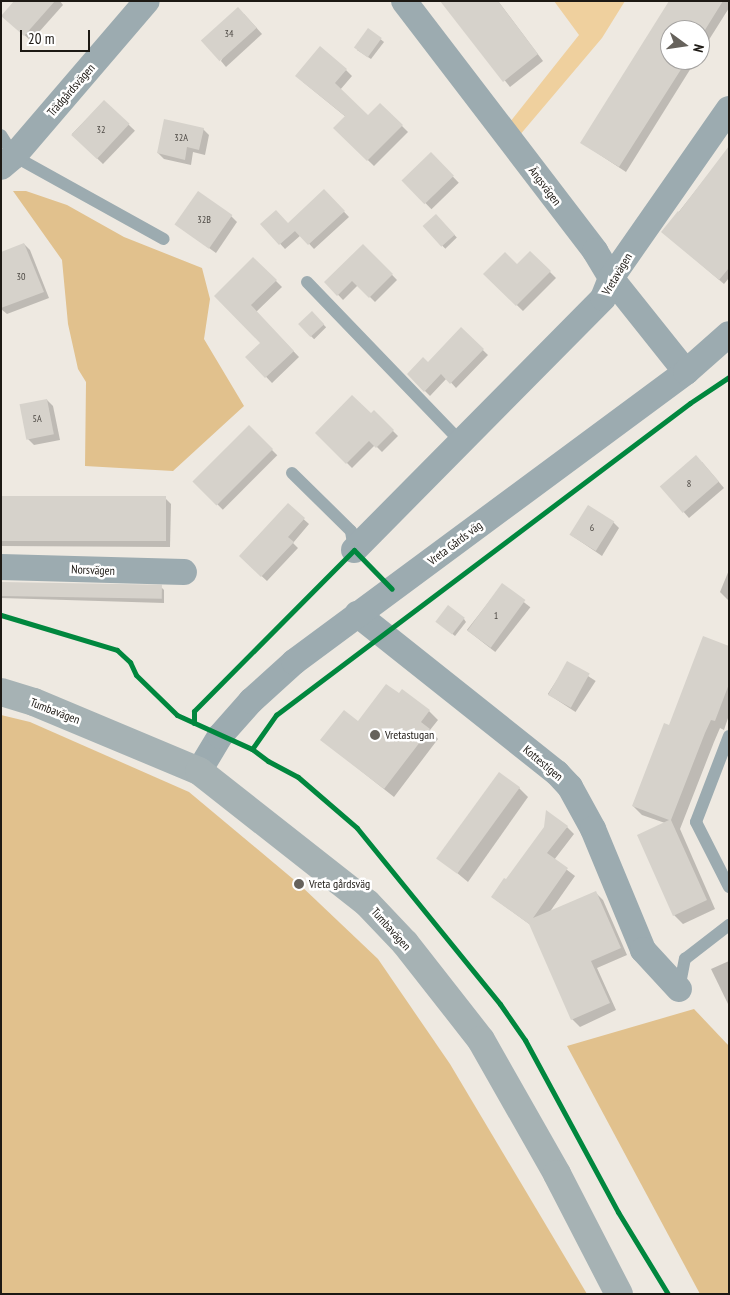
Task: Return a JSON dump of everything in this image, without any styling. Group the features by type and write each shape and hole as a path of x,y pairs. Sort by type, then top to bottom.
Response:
{"main road":[{"name":"Tumbavägen","path":"1,692 42,705 199,770 368,903 404,943 481,1040 558,1174 619,1294"}],"street":[{"name":"Trädgårdsvägen","path":"5,153 147,1"},
{"name":"Ängsvägen","path":"404,1 595,251 611,278 686,372"},
{"name":"Vretavägen","path":"354,550 603,298 611,278 729,109"},
{"name":"Vreta Gårds väg","path":"199,770 220,736 251,701 294,662 686,372 729,334"},
{"name":"Norsvägen","path":"1,567 184,572"},
{"name":"Kottestigen","path":"357,614 557,773 570,788 593,829 643,950 679,989"}],"lane":[{"path":"5,153 164,239"},
{"path":"307,282 461,442"},
{"path":"292,473 351,531 354,550"},
{"path":"729,736 696,822 729,887"},
{"path":"679,989 685,959 729,925"}],"shaded area":[{"path":"554,1 625,1 602,38 519,136 510,122 579,35"},
{"path":"13,191 26,191 67,205 124,237 202,268 210,299 204,339 244,406 173,471 85,466 86,382 78,369 68,324 62,260"},
{"path":"1,715 30,722 189,792 299,884 378,959 450,1064 587,1294 1,1294"},
{"path":"694,1009 729,1046 729,1294 700,1294 567,1046"}],"building":[{"path":"14,1 55,1 24,36 1,16"},
{"path":"440,1 498,1 538,54 503,82"},
{"path":"669,1 723,1 710,22 710,20 660,20 660,70 681,70 619,167 580,143"},
{"path":"238,7 257,28 220,61 201,40"},
{"path":"368,28 382,38 368,57 354,47"},
{"path":"320,46 347,69 335,83 368,115 380,103 403,125 367,161 333,128 345,116 295,76"},
{"path":"104,100 130,124 97,159 71,135"},
{"path":"164,119 204,128 199,150 187,147 185,160 157,153"},
{"path":"729,146 729,268 719,280 661,232 679,212"},
{"path":"431,152 454,176 424,204 402,180"},
{"path":"324,189 345,211 308,245 295,231 279,245 260,224 276,210 288,223"},
{"path":"198,191 232,215 209,249 174,225"},
{"path":"436,214 455,235 441,247 423,226"},
{"path":"24,243 44,292 1,308 1,252"},
{"path":"363,244 393,274 369,298 352,281 337,296 324,282"},
{"path":"530,251 551,271 516,306 483,274 505,252 517,264"},
{"path":"253,257 277,280 251,305 294,351 265,378 245,357 260,343 214,296"},
{"path":"312,311 324,324 310,337 298,324"},
{"path":"461,327 484,349 450,384 441,374 424,392 407,374 423,357 428,362"},
{"path":"352,395 371,413 374,410 394,430 376,448 369,441 346,464 315,433"},
{"path":"47,399 54,434 26,440 20,404"},
{"path":"249,425 273,449 216,506 192,482"},
{"path":"696,455 719,481 683,513 660,486"},
{"path":"1,496 166,496 166,541 1,541"},
{"path":"288,503 305,518 288,537 294,542 261,577 239,556"},
{"path":"588,505 614,521 596,551 569,535"},
{"path":"1,582 162,585 162,599 1,596"},
{"path":"502,583 525,600 491,648 467,631"},
{"path":"448,605 465,618 452,634 435,622"},
{"path":"703,636 729,646 729,684 715,721 711,720 705,733 671,820 707,900 673,916 637,835 669,820 632,806 664,723 669,725"},
{"path":"567,661 590,674 571,708 548,695"},
{"name":"Vretastugan","path":"386,684 399,693 402,689 430,710 421,722 430,729 384,789 320,740 344,710 358,721"},
{"path":"499,772 520,787 457,874 436,859"},
{"path":"546,810 568,826 547,853 568,868 533,918 596,891 621,948 591,961 610,1003 571,1020 529,924 491,897 544,827"}],"cycle path":[{"path":"252,749 276,715 690,403 729,377"},
{"path":"194,723 194,711 354,550 392,589"},
{"path":"1,615 117,650 130,662 136,675 177,715 252,749 268,761 298,777 357,828 500,1004 525,1040 618,1212 668,1294"}],"place":[{"name":"Vretastugan","path":"375,735"},
{"name":"Vreta gårdsväg","path":"299,884"}]}
